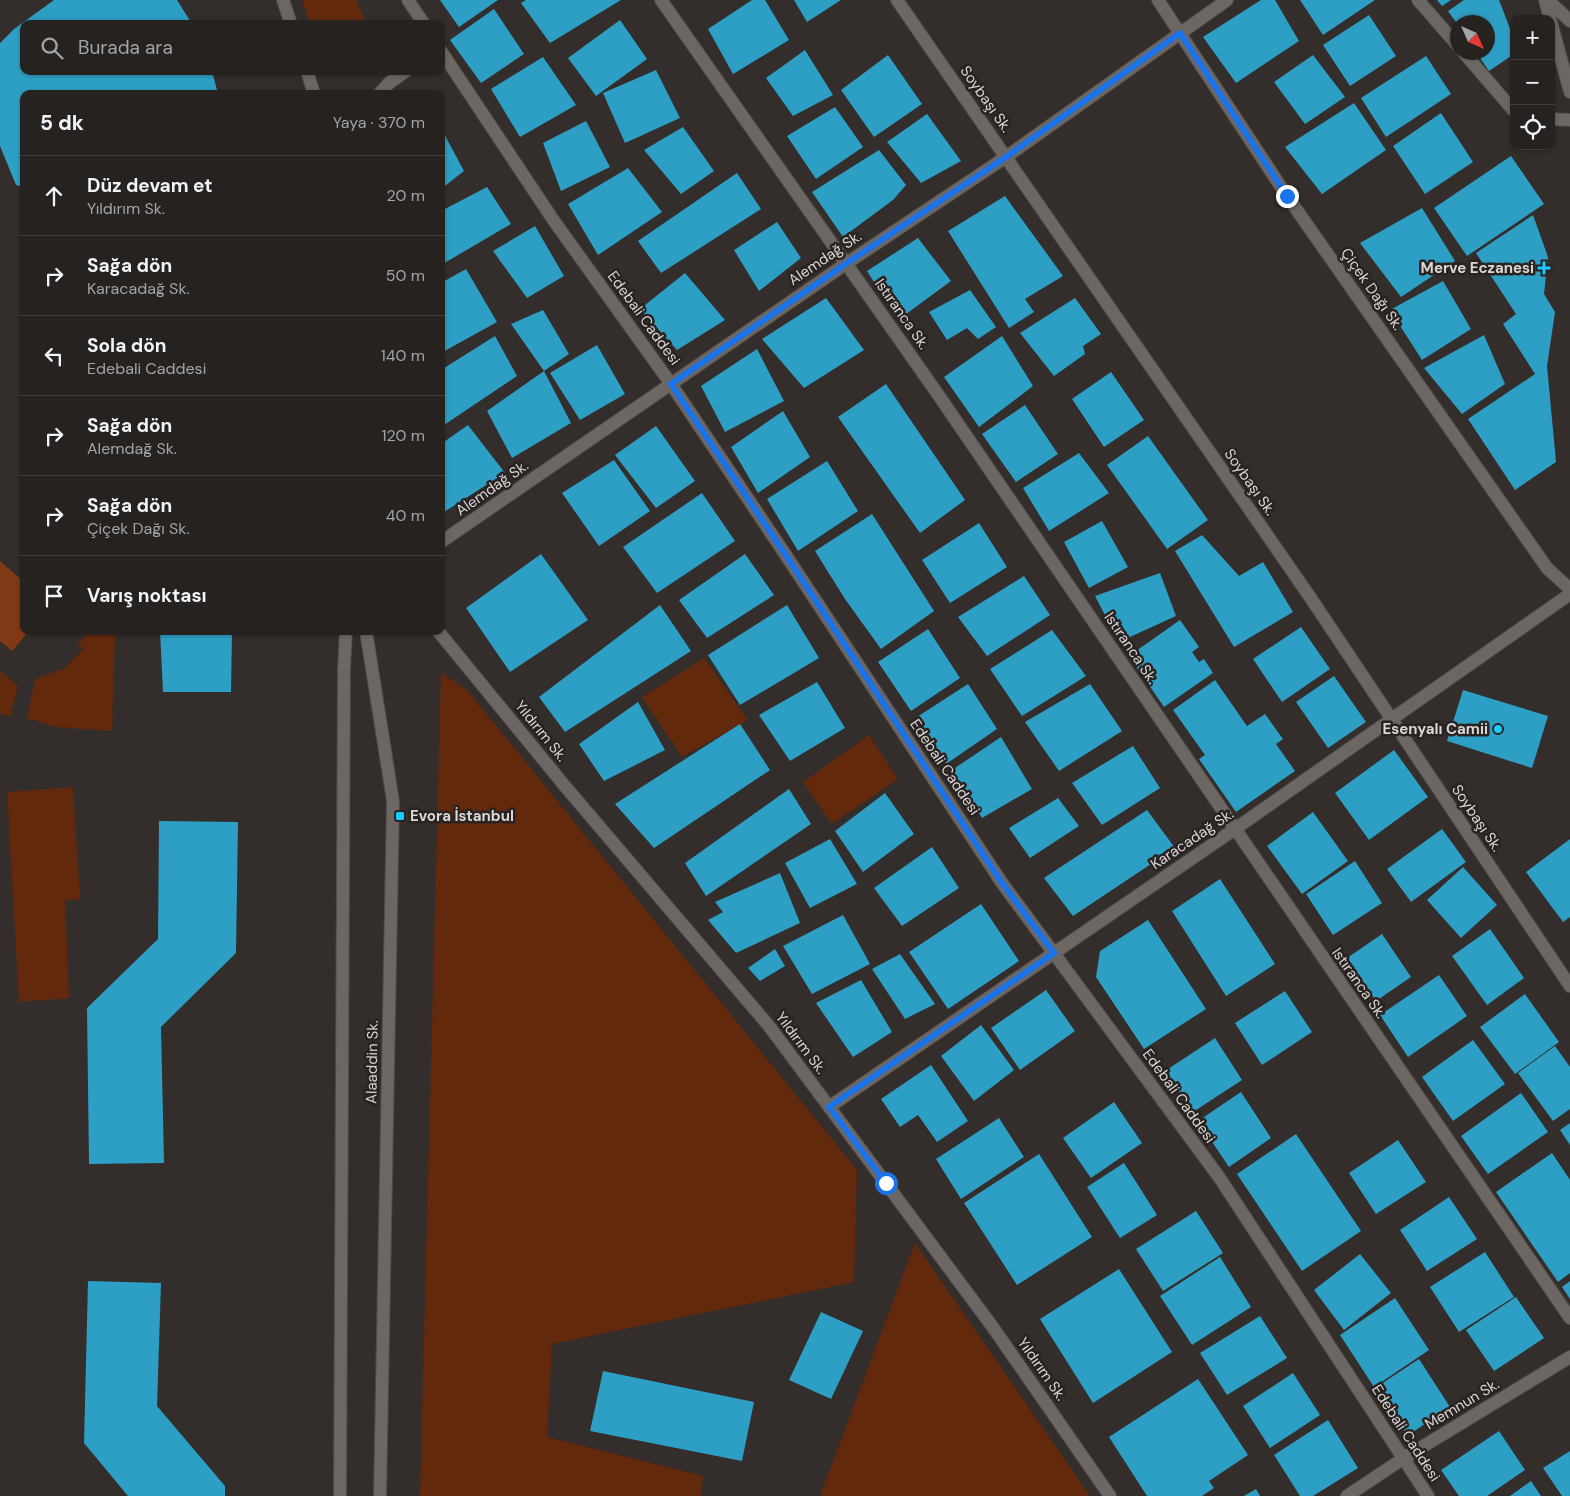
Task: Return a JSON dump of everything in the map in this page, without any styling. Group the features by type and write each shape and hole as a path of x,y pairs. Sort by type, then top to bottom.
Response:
{"street":[{"path":"283,0 290,20"},
{"path":"408,0 421,20"},
{"name":"Istıranca Sk.","path":"661,0 847,263 1570,1318"},
{"name":"Soybaşı Sk.","path":"897,0 1310,597 1570,986"},
{"name":"Çiçek Dağı Sk.","path":"1158,0 1287,196 1541,560 1570,589"},
{"name":"Alemdağ Sk.","path":"445,539 847,263 1006,157 1227,0"},
{"path":"1418,0 1450,37"},
{"path":"1547,0 1549,15"},
{"path":"1547,0 1570,21"},
{"path":"1555,37 1570,92"},
{"name":"Edebali Caddesi","path":"445,57 554,221 671,384 1002,883 1219,1177 1428,1496"},
{"path":"1470,60 1510,106"},
{"path":"308,75 313,90"},
{"path":"383,90 400,75"},
{"path":"1555,119 1570,120"},
{"name":"Karacadağ Sk.","path":"829,1107 1235,830 1570,594"},
{"name":"Alaaddin Sk.","path":"340,1496 344,669 346,635"},
{"name":"Alaaddin Sk.","path":"367,635 393,801 380,1496"},
{"name":"Yıldırım Sk.","path":"441,635 564,785 768,1026 992,1326 1110,1496"},
{"name":"Memnun Sk.","path":"1347,1496 1404,1458 1570,1357"}],"shaded area":[{"path":"302,0 356,0 365,20 309,20"},
{"path":"0,561 20,578 20,635 26,635 12,651 0,641"},
{"path":"86,635 115,635 112,731 56,727 27,718 35,679 65,668 84,648 77,645"},
{"path":"704,658 748,720 682,757 642,697"},
{"path":"0,671 18,686 10,717 0,713"},
{"path":"441,672 468,691 857,1170 854,1282 552,1344 547,1437 703,1476 701,1496 420,1496"},
{"path":"869,735 898,779 832,824 803,782"},
{"path":"73,787 80,899 65,900 69,998 19,1002 7,792"},
{"path":"915,1243 1090,1496 820,1496"}],"building":[{"path":"54,0 177,0 190,20 26,20"},
{"path":"440,0 498,0 459,27"},
{"path":"526,0 621,0 550,43 521,3"},
{"path":"752,0 765,0 789,40 733,74 708,29"},
{"path":"794,0 841,0 807,22"},
{"path":"1261,0 1275,0 1299,41 1236,83 1203,37"},
{"path":"1300,0 1375,0 1323,35"},
{"path":"1437,0 1451,0 1442,6"},
{"path":"1464,0 1499,0 1510,29 1510,57 1489,71 1481,60 1495,60 1495,15 1451,15 1448,11"},
{"path":"494,9 524,54 481,83 450,40"},
{"path":"1369,15 1396,56 1350,86 1323,45"},
{"path":"620,20 647,59 596,96 568,58"},
{"path":"20,25 20,75 213,75 217,90 20,90 20,186 16,185 0,146 0,43"},
{"path":"805,50 833,95 793,116 766,78"},
{"path":"888,55 922,104 874,137 841,90"},
{"path":"1313,55 1345,97 1305,124 1274,82"},
{"path":"1426,56 1451,94 1386,137 1361,98"},
{"path":"543,57 576,105 520,137 491,89"},
{"path":"656,70 680,118 625,143 603,93"},
{"path":"1354,103 1386,150 1322,194 1285,147"},
{"path":"835,107 863,147 816,179 787,136"},
{"path":"1441,113 1473,162 1425,194 1393,146"},
{"path":"927,114 961,161 921,183 887,142"},
{"path":"586,121 610,167 561,191 543,143"},
{"path":"683,127 714,171 681,194 644,150"},
{"path":"445,135 464,171 445,186"},
{"path":"879,150 906,185 893,200 843,237 812,192"},
{"path":"1511,156 1544,204 1467,256 1434,208"},
{"path":"628,168 662,212 598,255 568,204"},
{"path":"737,173 761,209 661,273 638,241"},
{"path":"487,187 511,224 445,263 445,209"},
{"path":"1005,196 1063,276 1025,299 1034,312 1009,328 948,231"},
{"path":"1422,208 1455,261 1401,297 1360,243"},
{"path":"1533,215 1548,257 1544,294 1555,312 1547,366 1556,462 1515,490 1468,419 1535,374 1503,324 1516,314 1476,253"},
{"path":"777,222 801,258 759,291 734,250"},
{"path":"535,226 564,276 527,298 493,251"},
{"path":"918,238 951,281 898,320 867,271"},
{"path":"466,269 497,322 445,351 445,281"},
{"path":"685,273 725,320 677,350 640,309"},
{"path":"1443,281 1471,329 1422,360 1390,310"},
{"path":"970,290 996,327 978,339 967,328 947,340 929,312"},
{"path":"826,298 864,350 804,388 762,339"},
{"path":"1075,298 1101,334 1083,346 1085,354 1054,376 1020,333"},
{"path":"543,310 569,354 544,371 511,324"},
{"path":"1484,335 1505,384 1462,414 1424,368"},
{"path":"495,336 517,376 445,424 445,367"},
{"path":"1002,336 1033,386 979,427 944,377"},
{"path":"597,345 625,394 580,420 550,373"},
{"path":"757,349 784,401 725,432 701,386"},
{"path":"544,371 571,423 512,458 487,411"},
{"path":"1111,372 1144,420 1104,447 1072,399"},
{"path":"886,384 965,500 920,533 838,417"},
{"path":"1025,405 1058,454 1016,482 982,434"},
{"path":"783,411 810,457 758,493 731,447"},
{"path":"468,425 505,473 445,511 445,441"},
{"path":"656,426 695,481 656,508 615,455"},
{"path":"1148,436 1208,520 1167,549 1107,465"},
{"path":"1079,453 1109,493 1049,531 1023,488"},
{"path":"614,460 650,511 599,546 562,493"},
{"path":"827,461 858,511 798,551 767,499"},
{"path":"702,493 735,541 657,593 623,547"},
{"path":"872,514 934,611 881,649 845,599 815,551"},
{"path":"1102,521 1128,567 1089,588 1064,542"},
{"path":"979,523 1007,567 950,603 922,560"},
{"path":"1202,535 1239,576 1263,562 1293,612 1234,647 1175,551"},
{"path":"541,554 588,620 510,672 466,608"},
{"path":"745,554 774,595 707,638 679,600"},
{"path":"1160,573 1176,616 1119,642 1095,596"},
{"path":"1024,576 1050,615 987,656 958,617"},
{"path":"660,605 691,651 565,732 539,697"},
{"path":"787,605 819,658 740,705 708,655"},
{"path":"1180,620 1199,647 1192,652 1199,662 1204,659 1213,673 1164,707 1129,656"},
{"path":"1301,627 1330,669 1282,702 1253,659"},
{"path":"928,629 960,678 911,711 878,662"},
{"path":"1052,630 1086,676 1022,716 990,669"},
{"path":"160,635 232,635 231,692 163,692"},
{"path":"1334,676 1366,722 1328,748 1296,702"},
{"path":"1215,680 1247,726 1265,714 1283,739 1276,744 1295,771 1236,812 1199,759 1205,755 1173,710"},
{"path":"817,682 845,728 790,761 759,715"},
{"path":"968,684 997,729 946,764 917,717"},
{"path":"1090,684 1122,731 1059,771 1025,722"},
{"name":"Esenyalı Camii","path":"1463,690 1548,716 1532,768 1447,741"},
{"path":"638,702 665,750 604,781 579,744"},
{"path":"740,724 770,770 654,848 615,804"},
{"path":"1001,737 1032,789 982,818 952,770"},
{"path":"1133,746 1160,788 1102,825 1072,783"},
{"path":"1394,750 1428,797 1369,840 1335,793"},
{"path":"789,789 811,824 706,896 685,863"},
{"path":"885,793 914,834 863,872 835,831"},
{"path":"1058,798 1079,826 1030,858 1009,828"},
{"path":"1147,810 1175,848 1073,916 1044,878"},
{"path":"1313,812 1348,861 1302,894 1267,846"},
{"path":"159,821 238,822 236,953 161,1027 164,1163 89,1164 87,1008 158,939"},
{"path":"1442,829 1466,862 1411,902 1387,869"},
{"path":"830,839 857,884 810,908 785,863"},
{"path":"1570,839 1570,917 1563,922 1526,872"},
{"path":"932,847 959,888 902,926 874,888"},
{"path":"1355,861 1382,903 1333,935 1306,894"},
{"path":"1463,867 1497,905 1461,938 1427,900"},
{"path":"780,873 800,923 736,953 708,920 723,912 715,902"},
{"path":"1220,879 1275,964 1226,996 1172,911"},
{"path":"981,904 1019,961 948,1009 909,952"},
{"path":"843,915 870,964 812,994 783,946"},
{"path":"1148,920 1206,1009 1144,1049 1096,977 1100,951"},
{"path":"1490,929 1524,978 1487,1005 1452,956"},
{"path":"1382,934 1411,977 1376,1001 1347,958"},
{"path":"775,949 785,966 760,981 748,968"},
{"path":"900,954 935,1004 905,1019 872,969"},
{"path":"1439,975 1467,1016 1408,1057 1380,1015"},
{"path":"861,980 892,1032 853,1057 816,1003"},
{"path":"1046,990 1075,1031 1020,1070 991,1028"},
{"path":"1285,991 1312,1032 1262,1065 1235,1023"},
{"path":"1525,994 1559,1042 1515,1074 1480,1027"},
{"path":"981,1025 1014,1070 974,1101 941,1056"},
{"path":"1215,1038 1242,1080 1193,1112 1165,1071"},
{"path":"1473,1040 1505,1084 1453,1121 1422,1077"},
{"path":"1555,1046 1570,1067 1570,1109 1553,1121 1518,1073"},
{"path":"931,1065 968,1121 937,1142 918,1115 900,1127 881,1099"},
{"path":"1241,1092 1271,1138 1229,1167 1198,1121"},
{"path":"1521,1093 1548,1132 1488,1174 1461,1136"},
{"path":"1114,1102 1142,1143 1091,1178 1063,1138"},
{"path":"999,1118 1024,1157 961,1199 936,1159"},
{"path":"1570,1123 1570,1145 1560,1130"},
{"path":"1296,1134 1361,1231 1302,1271 1237,1174"},
{"path":"1398,1140 1426,1182 1376,1214 1349,1173"},
{"path":"1552,1153 1570,1180 1570,1273 1558,1282 1496,1192"},
{"path":"1039,1154 1092,1237 1017,1285 964,1203"},
{"path":"1124,1163 1157,1215 1120,1238 1087,1187"},
{"path":"1449,1197 1477,1239 1427,1271 1400,1230"},
{"path":"1196,1211 1223,1253 1163,1291 1136,1249"},
{"path":"1485,1252 1514,1297 1459,1332 1430,1287"},
{"path":"1360,1254 1391,1293 1344,1330 1314,1290"},
{"path":"1220,1257 1251,1307 1192,1345 1160,1296"},
{"path":"1119,1269 1172,1352 1093,1403 1040,1319"},
{"path":"88,1281 161,1283 157,1406 225,1486 225,1496 128,1496 84,1443"},
{"path":"1570,1281 1570,1299 1562,1287"},
{"path":"1516,1297 1544,1338 1494,1371 1466,1330"},
{"path":"1395,1298 1429,1350 1374,1387 1340,1335"},
{"path":"821,1312 863,1331 831,1399 789,1380"},
{"path":"1260,1316 1287,1358 1227,1395 1200,1353"},
{"path":"1419,1359 1450,1407 1407,1436 1375,1388"},
{"path":"603,1371 754,1402 742,1461 590,1431"},
{"path":"1293,1373 1320,1415 1270,1448 1243,1406"},
{"path":"1198,1379 1248,1455 1209,1481 1214,1488 1202,1496 1147,1496 1109,1437"},
{"path":"1328,1420 1358,1468 1313,1496 1300,1496 1274,1455"},
{"path":"1499,1431 1525,1470 1487,1496 1459,1496 1441,1470"},
{"path":"1570,1451 1570,1496 1562,1496 1543,1468"},
{"path":"1531,1481 1541,1496 1510,1496"},
{"path":"1256,1489 1260,1496 1244,1496"}],"place":[{"name":"Merve Eczanesi","path":"1544,268"},
{"name":"Esenyalı Camii","path":"1498,729"},
{"name":"Evora İstanbul","path":"400,816"}],"route":[{"path":"886,1183 829,1107 1054,953 1002,883 671,384 1006,157 1180,33 1287,196"}]}
